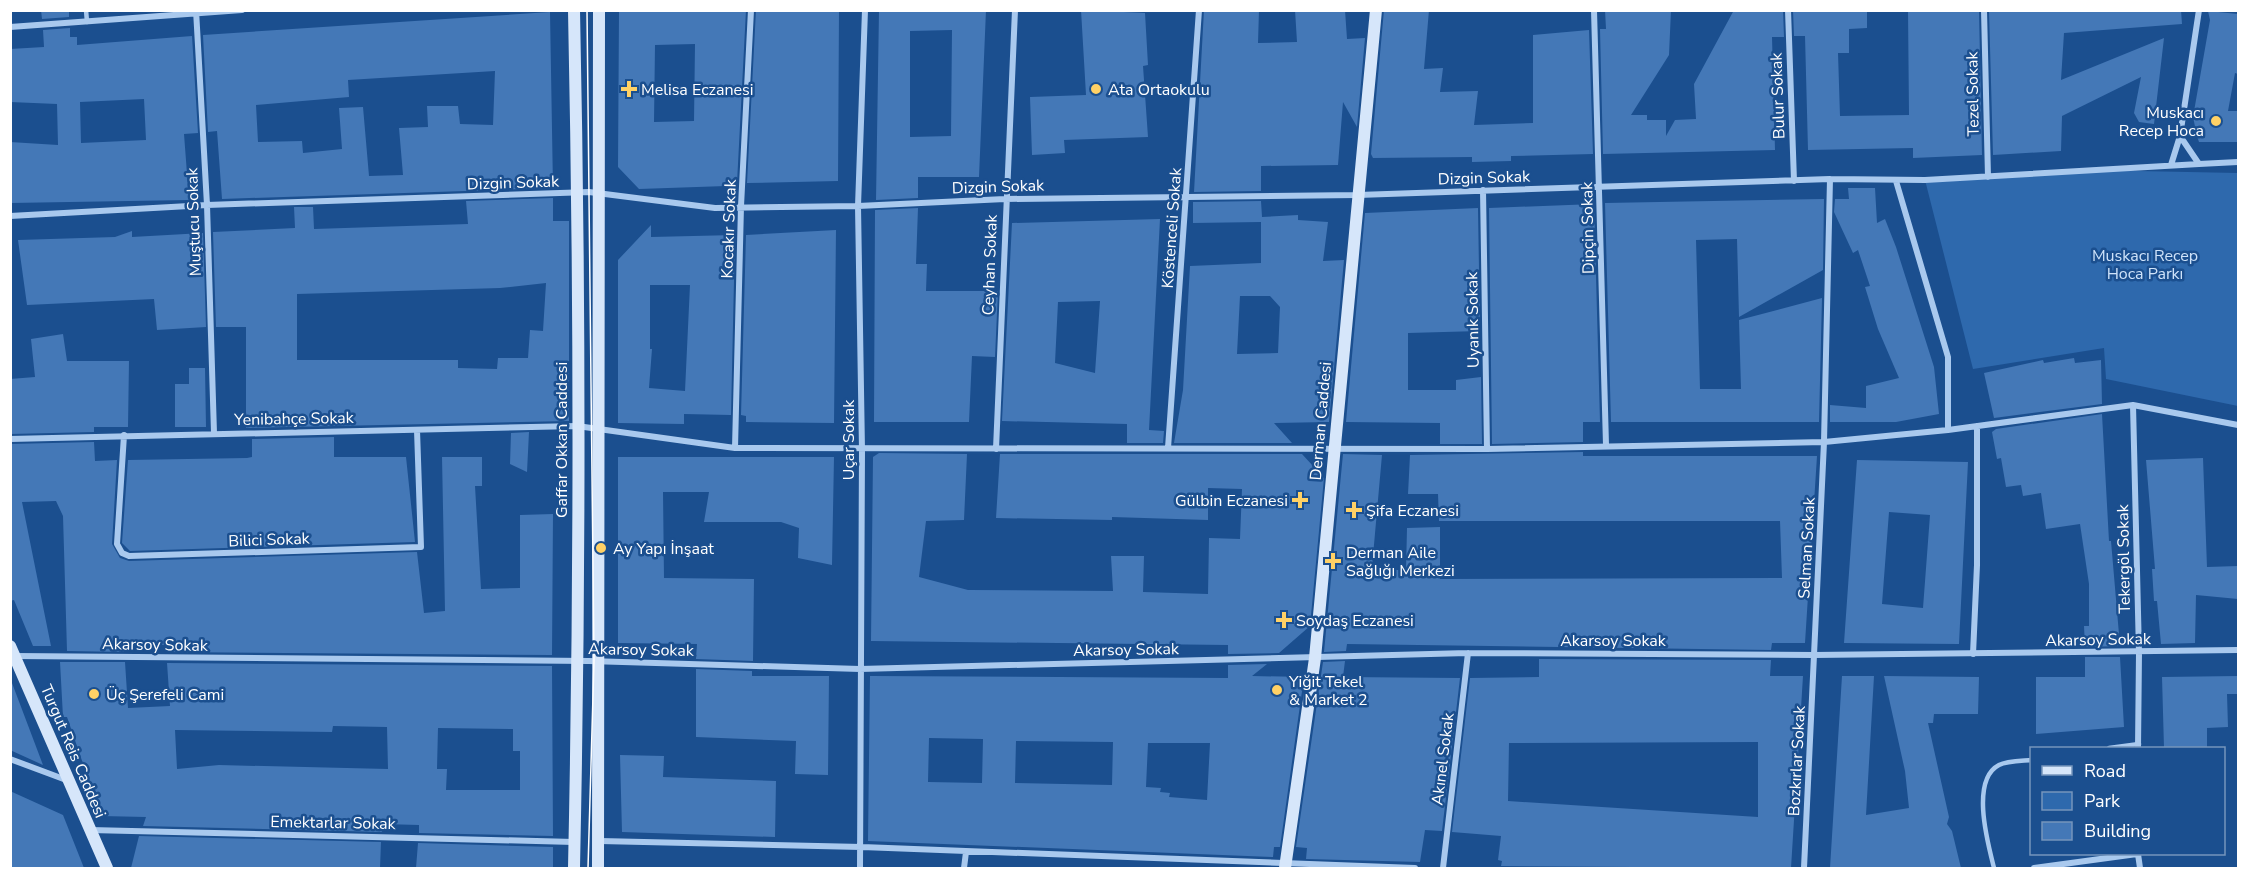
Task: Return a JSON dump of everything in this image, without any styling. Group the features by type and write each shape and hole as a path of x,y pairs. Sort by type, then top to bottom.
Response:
{"main road":[{"name":"Gaffar Okkan Caddesi","path":"574,10 578,194 579,661 574,868"},
{"path":"598,868 600,841 599,10"},
{"name":"Derman Caddesi","path":"1285,866 1315,658 1376,10"},
{"name":"Turgut Reis Caddesi","path":"13,651 107,868"}],"street":[{"path":"10,27 242,10"},
{"name":"Kocakır Sokak","path":"735,448 741,206 751,10"},
{"name":"Uçar Sokak","path":"860,868 862,847 860,669 862,450 858,206 866,10"},
{"name":"Ceyhan Sokak","path":"996,449 1005,199 1015,10"},
{"name":"Köstenceli Sokak","path":"1168,448 1199,10"},
{"name":"Dipçin Sokak","path":"1594,10 1606,445"},
{"name":"Bulur Sokak","path":"1788,10 1794,181"},
{"name":"Tezel Sokak","path":"1984,10 1988,177"},
{"path":"2171,165 2180,136 2199,10"},
{"name":"Muştucu Sokak","path":"196,12 207,205 214,433"},
{"path":"2180,136 2199,164"},
{"name":"Dizgin Sokak","path":"10,216 207,205 600,192 715,208 858,206 1005,199 1358,195 1830,179 1896,181 2238,162"},
{"name":"Selman Sokak","path":"1814,655 1824,442 1830,179"},
{"path":"1896,181 1948,357 1948,430"},
{"name":"Uyanık Sokak","path":"1483,190 1487,449"},
{"name":"Yenibahçe Sokak","path":"10,439 577,426 600,427 735,448 862,450 1334,447 1487,449 1824,442 1948,430 2133,405 2238,425"},
{"name":"Tekergöl Sokak","path":"2133,405 2139,746"},
{"path":"1973,654 1977,565 1977,426"},
{"name":"Bilici Sokak","path":"124,435 117,544 122,554 129,556 421,547 417,430"},
{"name":"Akarsoy Sokak","path":"13,651 600,661 860,669 1468,653 1814,655 2139,653 2238,650"},
{"name":"Akınel Sokak","path":"1443,868 1468,653"},
{"name":"Bozkırlar Sokak","path":"1804,868 1814,655"},
{"path":"10,759 69,782"},
{"name":"Emektarlar Sokak","path":"90,830 575,842"},
{"path":"600,841 862,847 1285,866 1415,868"},
{"path":"964,868 966,852"},
{"path":"2034,868 2130,855"}],"lane":[{"path":"86,10 87,22"},
{"path":"2124,747 2139,746"},
{"path":"1994,868 1982,801 1987,776 1999,765 2030,760"}],"green space":[{"name":"Muskacı Recep Hoca Parkı","path":"2088,170 2238,173 2238,406 2106,379 2104,348 1973,369 1925,180"}],"building":[{"path":"41,10 69,10 69,17 42,19"},
{"path":"619,10 746,10 737,183 726,184 726,186 639,189 618,167","holes":["695,44 694,121 654,122 655,45"]},
{"path":"756,10 839,10 838,181 747,183"},
{"path":"879,10 986,10 979,177 918,177 918,198 876,200","holes":["952,30 951,136 910,137 910,31"]},
{"path":"1081,10 1145,13 1148,65 1143,66 1148,137 1064,140 1065,153 1032,155 1030,97 1086,95"},
{"path":"1204,10 1259,10 1258,43 1297,42 1295,10 1345,10 1347,39 1365,38 1357,127 1343,102 1338,165 1261,166 1261,191 1194,192"},
{"path":"1384,10 1429,10 1424,69 1443,68 1440,92 1478,91 1474,125 1533,123 1533,35 1589,30 1593,154 1511,156 1511,161 1472,162 1472,157 1373,158 1371,154"},
{"path":"1605,10 1671,10 1669,55 1631,115 1647,115 1647,120 1666,120 1666,136 1675,120 1696,119 1694,84 1734,10 1783,10 1784,37 1772,37 1775,150 1603,154 1600,29 1606,29"},
{"path":"1793,10 1867,10 1867,28 1849,29 1849,53 1838,53 1840,116 1909,115 1908,10 1979,10 1982,155 1913,158 1913,148 1808,150 1805,36 1794,36"},
{"path":"1989,10 2181,10 2182,24 2064,33 2061,80 2164,38 2154,124 2139,122 2134,113 2141,77 2062,116 2061,151 1993,155"},
{"path":"2208,11 2238,14 2238,74 2235,73 2228,111 2238,111 2238,142 2199,142 2197,136 2193,117 2210,20"},
{"path":"550,12 553,188 222,199 217,131 208,132 203,35","holes":["495,71 493,125 460,124 458,106 427,106 428,127 399,128 403,175 369,176 363,107 339,108 342,149 303,153 302,141 258,142 256,105 349,97 348,80"]},
{"path":"70,28 70,37 77,37 77,45 192,36 198,133 184,134 189,200 10,203 10,142 58,145 57,104 10,102 10,49 44,47 43,30","holes":["144,99 146,140 81,143 80,102"]},
{"path":"1848,188 1875,188 1877,223 1885,219 1934,367 1939,414 1896,422 1830,422 1830,405 1866,408 1866,386 1899,378 1878,329 1865,287 1870,286 1858,250 1853,253 1834,212 1835,199 1849,199"},
{"path":"553,198 553,221 569,221 569,421 246,428 246,327 216,327 213,232 295,228 294,207 313,207 314,229 468,224 466,201","holes":["546,283 543,331 530,330 528,358 498,358 497,369 458,368 458,360 297,360 297,294 500,288"]},
{"path":"1824,199 1823,270 1739,317 1737,239 1696,240 1700,389 1741,389 1739,320 1822,298 1819,422 1611,422 1605,203"},
{"path":"1261,201 1262,217 1298,215 1298,220 1328,222 1323,261 1344,260 1329,422 1274,423 1292,443 1174,443 1183,390 1190,266 1261,263 1261,222 1193,223 1193,202","holes":["1240,296 1270,296 1280,307 1278,353 1237,354"]},
{"path":"1594,204 1600,422 1583,422 1583,442 1492,444 1489,208"},
{"path":"918,208 916,264 927,264 926,291 998,291 995,357 972,356 969,422 874,422 875,210"},
{"path":"1478,208 1480,331 1408,333 1408,390 1456,390 1456,380 1481,377 1482,444 1440,444 1440,423 1346,422 1365,213"},
{"path":"1160,219 1149,430 1164,431 1163,443 1127,443 1127,424 1002,421 1012,223","holes":["1100,301 1095,373 1055,363 1058,302"]},
{"path":"651,225 651,237 735,235 731,415 684,414 684,424 618,423 618,260","holes":["650,285 690,285 685,391 649,388 652,349 650,349"]},
{"path":"836,230 834,423 746,422 746,416 741,415 746,235"},
{"path":"132,231 132,237 203,233 206,327 157,330 154,299 27,305 18,240 115,237"},
{"path":"63,334 67,361 129,361 128,427 94,427 94,432 10,434 10,379 35,377 31,339"},
{"path":"2074,358 2075,363 2101,360 2102,404 1994,418 1984,373 2043,360 2044,363"},
{"path":"189,368 205,368 206,427 175,427 175,384 189,384"},
{"path":"2102,414 2109,541 2111,541 2120,646 2085,647 2084,626 2089,626 2089,584 2080,524 2046,529 2041,493 2023,496 2021,485 2006,487 2001,458 1997,459 1992,432 1996,429"},
{"path":"529,432 527,472 510,464 511,433"},
{"path":"334,437 334,457 406,457 415,542 130,551 122,543 128,460 247,458 252,457 252,439"},
{"path":"94,442 95,461 117,460 112,544 120,558 129,561 417,552 424,613 445,611 442,457 482,457 482,486 475,486 481,589 520,588 520,515 553,514 552,655 167,652 166,645 124,645 124,652 67,651 63,516 56,501 22,502 51,646 33,646 14,600 10,601 10,444"},
{"path":"1583,452 1583,456 1817,456 1805,643 1772,643 1771,650 1347,644 1346,651 1324,652 1343,454 1382,455 1372,567 1406,571 1407,528 1440,527 1440,579 1782,578 1780,521 1439,521 1438,494 1408,494 1410,455"},
{"path":"879,453 967,454 964,520 926,521 919,577 968,590 1113,591 1111,556 1144,556 1143,592 1208,594 1209,538 1240,539 1242,489 1208,488 1208,520 1112,517 1112,520 996,518 1000,454 1302,454 1324,478 1310,626 1279,653 1228,654 1228,645 871,641 873,457"},
{"path":"618,457 834,457 832,565 798,558 799,528 781,522 704,522 709,492 663,492 664,578 754,579 753,661 696,659 697,644 618,643"},
{"path":"2203,458 2207,567 2238,566 2238,599 2196,595 2195,643 2161,644 2157,601 2154,601 2152,569 2155,569 2146,460"},
{"path":"1857,460 1968,462 1959,644 1844,643","holes":["1889,512 1930,515 1923,608 1882,604"]},
{"path":"2085,657 2120,657 2124,727 2036,734 2036,677 2085,677"},
{"path":"1539,659 1771,660 1770,676 1803,676 1791,868 1501,866 1502,861 1498,860 1501,836 1452,832 1470,678 1539,677","holes":["1758,742 1758,817 1508,801 1509,743"]},
{"path":"1345,661 1343,677 1460,678 1442,831 1425,830 1420,862 1306,859 1307,848 1296,847 1323,662"},
{"path":"60,662 125,662 128,708 170,706 167,663 552,666 553,836 419,833 419,825 383,824 382,832 143,826 146,817 101,816 67,717 63,717","holes":["333,726 387,727 388,769 219,765 177,769 175,730 332,732","438,728 513,729 513,751 520,751 520,790 446,790 447,769 437,769"]},
{"path":"1267,664 1252,676 1304,677 1280,847 1274,847 1273,857 868,841 870,676 1228,678 1228,665","holes":["929,738 983,739 982,783 928,782","1016,741 1113,742 1112,785 1015,783","1148,743 1210,743 1207,800 1169,797 1170,793 1160,792 1161,788 1146,787"]},
{"path":"696,669 752,671 752,676 829,676 828,775 795,774 796,741 696,737"},
{"path":"1842,676 1874,676 1866,815 1909,808 1905,771 1884,676 1979,677 1978,714 1934,714 1933,723 1928,723 1949,817 1947,824 1952,831 1961,868 1830,868"},
{"path":"2238,676 2238,694 2227,694 2228,727 2207,728 2207,747 2164,747 2162,677"},
{"path":"12,683 43,765 10,750"},
{"path":"620,755 664,756 663,777 776,781 775,837 622,832"},
{"path":"10,791 63,815 84,868 10,868"},
{"path":"139,836 381,842 380,868 131,868"},
{"path":"418,843 553,847 553,868 416,868"}],"tram line":[{"path":"587,10 594,661 588,868"}],"place":[{"name":"Melisa Eczanesi","path":"629,89"},
{"name":"Ata Ortaokulu","path":"1096,89"},
{"name":"Muskacı Recep Hoca","path":"2216,121"},
{"name":"Gülbin Eczanesi","path":"1300,500"},
{"name":"Şifa Eczanesi","path":"1354,510"},
{"name":"Ay Yapı İnşaat","path":"601,548"},
{"name":"Derman Aile Sağlığı Merkezi","path":"1333,561"},
{"name":"Soydaş Eczanesi","path":"1284,620"},
{"name":"Yiğit Tekel & Market 2","path":"1277,690"},
{"name":"Üç Şerefeli Cami","path":"94,694"}]}
